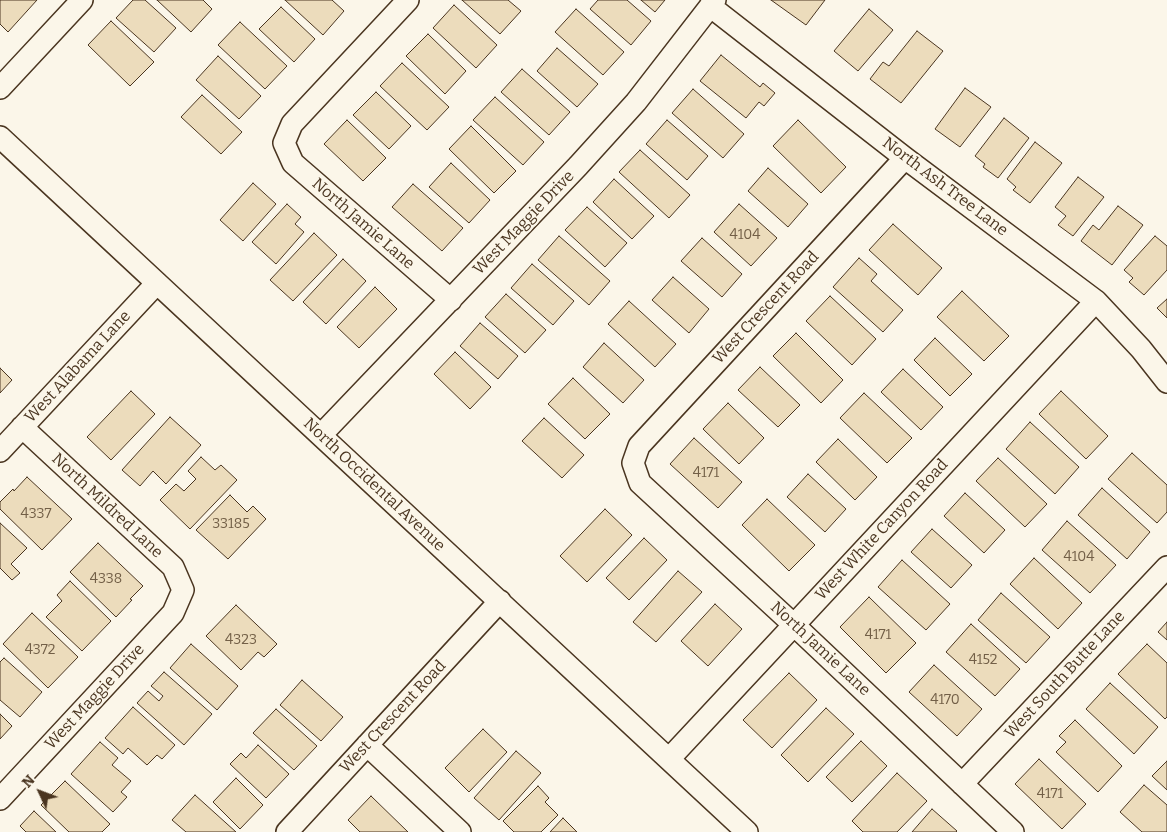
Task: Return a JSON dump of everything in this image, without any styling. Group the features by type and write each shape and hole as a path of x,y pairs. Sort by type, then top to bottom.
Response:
{"street":[{"path":"0,88 82,0"},
{"name":"North Jamie Lane","path":"408,0 292,124 284,143 293,163 451,300"},
{"name":"North Ash Tree Lane","path":"712,3 906,158 1096,301 1141,349 1167,382"},
{"name":"West Maggie Drive","path":"321,436 578,166 629,109 712,3"},
{"name":"North Occidental Avenue","path":"0,137 747,832"},
{"name":"West Crescent Road","path":"633,463 638,446 906,158"},
{"name":"West Alabama Lane","path":"0,451 157,283"},
{"name":"West White Canyon Road","path":"669,759 1096,301"},
{"name":"North Mildred Lane","path":"22,427 173,567 182,590"},
{"name":"North Jamie Lane","path":"633,463 640,483 794,624 1013,832"},
{"name":"West South Butte Lane","path":"962,784 1167,567"},
{"name":"West Maggie Drive","path":"0,798 173,613 182,590"},
{"name":"West Crescent Road","path":"287,832 500,601"},
{"path":"368,745 460,832"}],"building":[{"path":"0,0 37,0 8,32 0,24"},
{"path":"133,0 145,0 176,28 154,52 116,18"},
{"path":"157,0 203,0 212,9 191,32"},
{"path":"285,0 332,0 344,11 323,35"},
{"path":"462,0 508,0 521,11 500,34"},
{"path":"598,0 627,0 651,21 631,45 590,9"},
{"path":"641,0 665,0 655,12"},
{"path":"771,0 825,0 806,25"},
{"path":"454,5 497,45 476,68 433,28"},
{"path":"281,7 315,39 294,62 259,29"},
{"path":"576,9 624,52 603,75 555,32"},
{"path":"869,9 893,30 858,71 834,51"},
{"path":"111,21 154,62 130,86 88,45"},
{"path":"240,22 287,66 265,89 218,45"},
{"path":"917,31 943,51 901,103 870,79 883,62 889,66"},
{"path":"428,34 466,71 445,94 406,56"},
{"path":"557,48 598,84 577,107 537,71"},
{"path":"721,55 760,87 763,83 775,93 764,106 759,102 746,118 700,81"},
{"path":"218,56 261,96 239,119 196,80"},
{"path":"402,63 449,107 427,130 380,86"},
{"path":"522,69 570,112 549,135 501,92"},
{"path":"965,88 991,107 960,147 935,129"},
{"path":"693,89 744,134 723,158 672,113"},
{"path":"376,92 411,126 389,149 353,115"},
{"path":"202,95 242,132 221,154 181,117"},
{"path":"495,97 544,142 523,165 473,120"},
{"path":"1004,118 1029,138 998,178 983,167 985,164 975,156"},
{"path":"347,120 386,158 363,181 324,144"},
{"path":"667,120 708,156 687,180 646,144"},
{"path":"798,120 846,167 821,193 773,146"},
{"path":"471,126 516,171 494,193 449,149"},
{"path":"1035,142 1062,163 1030,203 1013,190 1016,187 1007,179"},
{"path":"640,150 690,195 669,218 619,172"},
{"path":"451,163 490,200 469,223 429,187"},
{"path":"768,168 808,204 788,227 748,191"},
{"path":"1078,177 1104,197 1073,236 1058,225 1066,216 1055,207"},
{"path":"614,179 654,216 632,239 593,202"},
{"path":"253,183 276,204 243,241 220,220"},
{"path":"413,184 463,228 442,251 392,207"},
{"path":"287,204 301,217 295,224 304,232 276,264 252,242"},
{"path":"739,204 777,238 751,266 714,232"},
{"path":"1118,206 1143,225 1112,265 1081,241 1093,225 1099,230"},
{"path":"587,207 627,243 605,267 565,230"},
{"path":"893,224 942,268 918,295 869,250"},
{"path":"314,233 337,255 293,301 270,280"},
{"path":"559,236 610,281 589,305 538,260"},
{"path":"1155,236 1167,246 1167,270 1144,295 1129,282 1133,278 1124,270"},
{"path":"702,238 742,274 722,297 681,261"},
{"path":"859,258 877,274 871,281 903,310 883,332 833,287"},
{"path":"343,259 366,281 326,324 303,302"},
{"path":"532,264 574,301 553,325 511,288"},
{"path":"673,277 709,309 689,333 652,300"},
{"path":"375,287 397,309 359,348 337,327"},
{"path":"962,291 1009,336 984,361 937,317"},
{"path":"506,294 546,330 525,353 485,317"},
{"path":"830,296 876,339 852,365 806,321"},
{"path":"1167,299 1167,318 1157,308"},
{"path":"629,301 676,344 655,367 608,324"},
{"path":"480,323 518,356 498,379 460,346"},
{"path":"796,333 843,380 821,403 773,356"},
{"path":"935,338 972,374 950,396 914,360"},
{"path":"604,343 644,380 623,403 583,367"},
{"path":"455,352 491,387 470,409 434,374"},
{"path":"760,367 800,405 778,427 738,390"},
{"path":"0,368 12,380 0,393"},
{"path":"903,369 943,407 921,430 881,392"},
{"path":"573,378 610,414 585,439 548,404"},
{"path":"131,391 155,414 111,460 87,437"},
{"path":"1061,391 1108,436 1086,459 1039,414"},
{"path":"864,393 912,438 887,463 840,418"},
{"path":"728,403 764,438 739,464 703,429"},
{"path":"170,417 201,445 166,484 153,471 140,486 122,470"},
{"path":"544,418 584,455 562,478 522,441"},
{"path":"1030,422 1079,467 1055,494 1006,449"},
{"path":"694,438 742,482 718,508 670,464"},
{"path":"838,439 877,477 855,500 816,462"},
{"path":"1132,453 1167,485 1167,512 1157,523 1108,479"},
{"path":"201,457 215,470 221,465 237,480 190,529 160,500 176,484 184,491 196,479 188,471"},
{"path":"998,458 1047,504 1025,527 976,481"},
{"path":"808,474 846,509 825,532 787,497"},
{"path":"27,477 72,519 42,550 0,509 0,502"},
{"path":"1102,488 1150,532 1127,559 1078,515"},
{"path":"965,493 1005,530 984,553 944,516"},
{"path":"230,495 247,512 253,506 266,519 228,559 196,530"},
{"path":"767,499 815,545 789,571 742,525"},
{"path":"605,509 632,535 587,582 560,556"},
{"path":"1067,521 1116,565 1090,593 1042,550"},
{"path":"0,523 27,548 11,564 20,573 12,580 0,568"},
{"path":"932,529 972,565 951,588 911,552"},
{"path":"644,538 667,560 629,600 606,578"},
{"path":"98,543 143,586 116,617 70,572"},
{"path":"1034,558 1082,603 1058,629 1010,584"},
{"path":"902,560 950,604 926,630 878,587"},
{"path":"678,571 702,592 656,642 633,622"},
{"path":"70,581 111,621 82,651 46,617 62,601 57,595"},
{"path":"1001,593 1050,637 1026,663 978,620"},
{"path":"869,597 916,643 886,673 840,627"},
{"path":"715,604 742,629 708,666 681,641"},
{"path":"236,605 277,644 264,657 258,652 241,670 206,636"},
{"path":"32,613 78,657 48,688 3,644"},
{"path":"1167,622 1167,640 1158,632"},
{"path":"971,624 1020,669 995,696 946,652"},
{"path":"191,644 238,686 217,710 170,668"},
{"path":"1147,644 1167,663 1167,717 1165,719 1118,674"},
{"path":"4,658 42,692 20,717 0,700 0,662"},
{"path":"934,665 982,709 957,736 909,692"},
{"path":"164,672 212,714 184,745 137,703 148,691 159,701 163,696 151,686"},
{"path":"789,673 817,700 772,748 743,720"},
{"path":"302,680 343,717 321,741 280,705"},
{"path":"1110,683 1158,727 1134,754 1086,709"},
{"path":"133,707 175,745 162,759 157,755 147,765 128,748 123,754 105,738"},
{"path":"826,708 854,734 808,782 781,755"},
{"path":"276,709 317,746 294,770 253,733"},
{"path":"0,714 12,726 0,739"},
{"path":"1075,720 1122,766 1098,792 1056,752 1066,742 1059,736"},
{"path":"483,729 507,752 469,792 445,768"},
{"path":"861,741 887,766 852,802 826,777"},
{"path":"100,742 118,758 112,765 131,781 121,792 127,797 113,812 71,774"},
{"path":"258,745 289,774 266,798 230,764 241,753 246,758"},
{"path":"516,751 541,773 499,820 474,798"},
{"path":"1039,759 1086,804 1062,829 1015,784"},
{"path":"1167,761 1167,790 1152,776"},
{"path":"897,773 927,801 897,832 863,832 852,821"},
{"path":"236,778 263,805 240,829 213,802"},
{"path":"65,781 110,824 102,832 69,832 41,805"},
{"path":"1144,785 1167,805 1167,832 1142,832 1120,812"},
{"path":"538,786 549,798 545,802 558,815 541,832 514,832 503,821"},
{"path":"195,795 236,832 186,832 172,820"},
{"path":"371,796 408,832 360,832 348,820"},
{"path":"932,809 957,831 912,832"},
{"path":"34,811 56,832 26,832 20,826"},
{"path":"563,818 577,832 550,832"}]}
